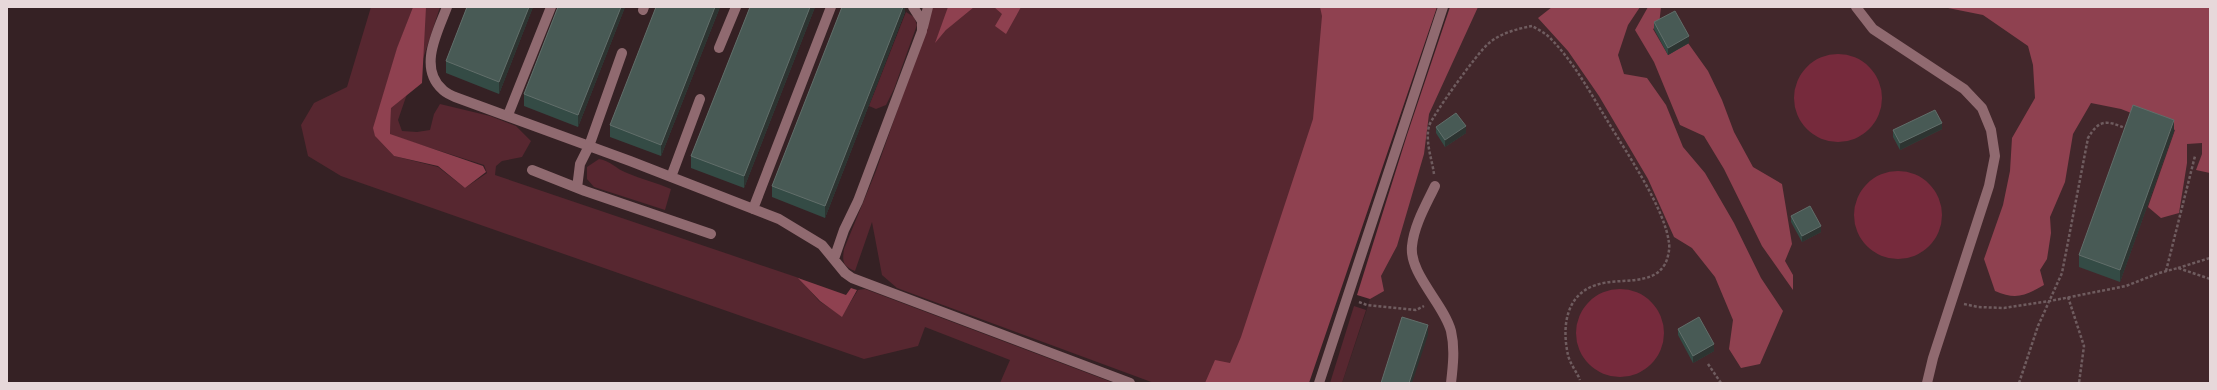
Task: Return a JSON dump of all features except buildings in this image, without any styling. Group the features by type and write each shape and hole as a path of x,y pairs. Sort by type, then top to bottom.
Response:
{"street":[{"path":"447,7 432,48 431,65 435,80 442,89 455,97 508,115 779,220 822,245 845,273 852,278 1130,383"},
{"path":"508,115 551,7"},
{"path":"719,48 736,7"},
{"path":"753,209 831,7"},
{"path":"913,7 922,21 922,31"},
{"path":"834,259 844,230 858,201 922,31 928,7"},
{"path":"1319,383 1443,7"},
{"path":"1856,7 1873,29 1964,89 1982,108 1991,130 1995,156 1989,186 1933,358 1927,383"},
{"path":"577,188 580,164 589,146 622,53"},
{"path":"671,177 700,99"},
{"path":"532,170 577,188 711,234"},
{"path":"1435,186 1416,227 1412,247 1416,265 1445,316 1451,332 1453,359 1451,383"}],"path":[{"path":"1435,186 1429,152 1429,126 1452,89 1487,44 1513,30 1532,26 1551,38 1575,68 1638,171 1663,222 1669,244 1666,263 1656,275 1640,279 1615,281 1595,285 1578,296 1568,310 1565,328 1568,356 1580,380"},
{"path":"2019,383 2038,326 2062,273 2088,138 2095,126 2106,122 2128,130"},
{"path":"2166,271 2195,156"},
{"path":"1952,301 1978,307 2004,308 2050,301 2126,286 2166,271 2210,258"},
{"path":"2178,268 2210,279"},
{"path":"2068,297 2084,346 2079,383"},
{"path":"1347,298 1367,305 1416,310 1435,300"},
{"path":"1708,364 1721,383"}],"shaded area":[{"path":"371,7 413,7 397,49 374,127 376,137 394,156 438,167 465,188 487,173 484,165 390,135 391,106 407,94 398,120 402,131 417,132 430,130 434,114 440,104 490,116 516,126 531,141 522,157 502,161 496,166 495,175 799,278 819,301 842,316 858,290 865,289 1114,383 1000,383 1010,360 925,327 918,346 864,359 341,176 308,156 301,125 314,103 347,87"},
{"path":"413,7 426,7 422,83 391,108 390,134 483,166 486,172 465,188 438,166 394,156 375,136 373,128 397,48"},
{"path":"426,7 440,7 422,62 425,10"},
{"path":"932,7 949,7 936,41 967,7 1324,7 1316,121 1229,383 1154,383 897,288 882,275 872,222 855,271 844,263 844,249 876,171 926,29"},
{"path":"948,7 974,7 946,30 935,43"},
{"path":"994,7 1021,7 1006,34 995,26 1002,14"},
{"path":"1320,7 1437,7 1309,383 1205,383 1215,360 1230,363 1241,337 1313,119 1322,16"},
{"path":"1450,7 1478,7 1429,114 1424,154 1397,246 1381,276 1384,291 1370,299 1357,295 1407,135"},
{"path":"1458,7 2034,7 2210,65 2210,383 1342,383 1366,312"},
{"path":"1552,7 1640,7 1628,25 1618,55 1624,74 1647,78 1666,105 1683,147 1705,173 1734,223 1761,278 1783,311 1760,364 1741,368 1729,349 1733,320 1715,277 1692,248 1674,237 1648,179 1599,96 1568,51 1538,18"},
{"path":"1648,7 1661,7 1659,25 1653,29 1668,55 1688,43 1708,71 1722,100 1734,132 1753,167 1782,184 1792,244 1785,261 1793,275 1793,290 1762,246 1724,169 1704,136 1680,125 1654,62 1635,30"},
{"path":"1943,7 2210,7 2210,173 2196,170 2202,154 2202,143 2187,144 2187,163 2179,213 2161,218 2148,207 2175,130 2121,109 2091,103 2073,134 2065,182 2050,217 2051,233 2047,259 2040,270 2044,285 2020,296 2002,294 1995,291 1984,259 2003,205 2010,171 2012,138 2035,98 2033,65 2028,46 1983,15"},
{"path":"906,12 914,17 917,25 894,89 886,105 876,109 869,106"},
{"path":"1838,54 1855,58 1869,67 1878,81 1882,98 1878,115 1869,129 1855,138 1838,142 1821,138 1807,129 1798,115 1794,98 1798,81 1807,67 1821,58"},
{"path":"599,159 607,161 627,173 671,189 665,210 594,187 587,179 587,167"},
{"path":"1898,171 1915,175 1929,184 1938,198 1942,215 1938,232 1929,246 1915,255 1898,259 1881,255 1867,246 1858,232 1854,215 1858,198 1867,184 1881,175"},
{"path":"798,278 846,295 851,288 857,290 842,317 820,301"},
{"path":"1620,289 1637,293 1651,302 1660,316 1664,333 1660,350 1651,364 1637,373 1620,377 1603,373 1589,364 1580,350 1576,333 1580,316 1589,302 1603,293"},
{"path":"1354,306 1366,310 1342,383 1330,383"}]}
